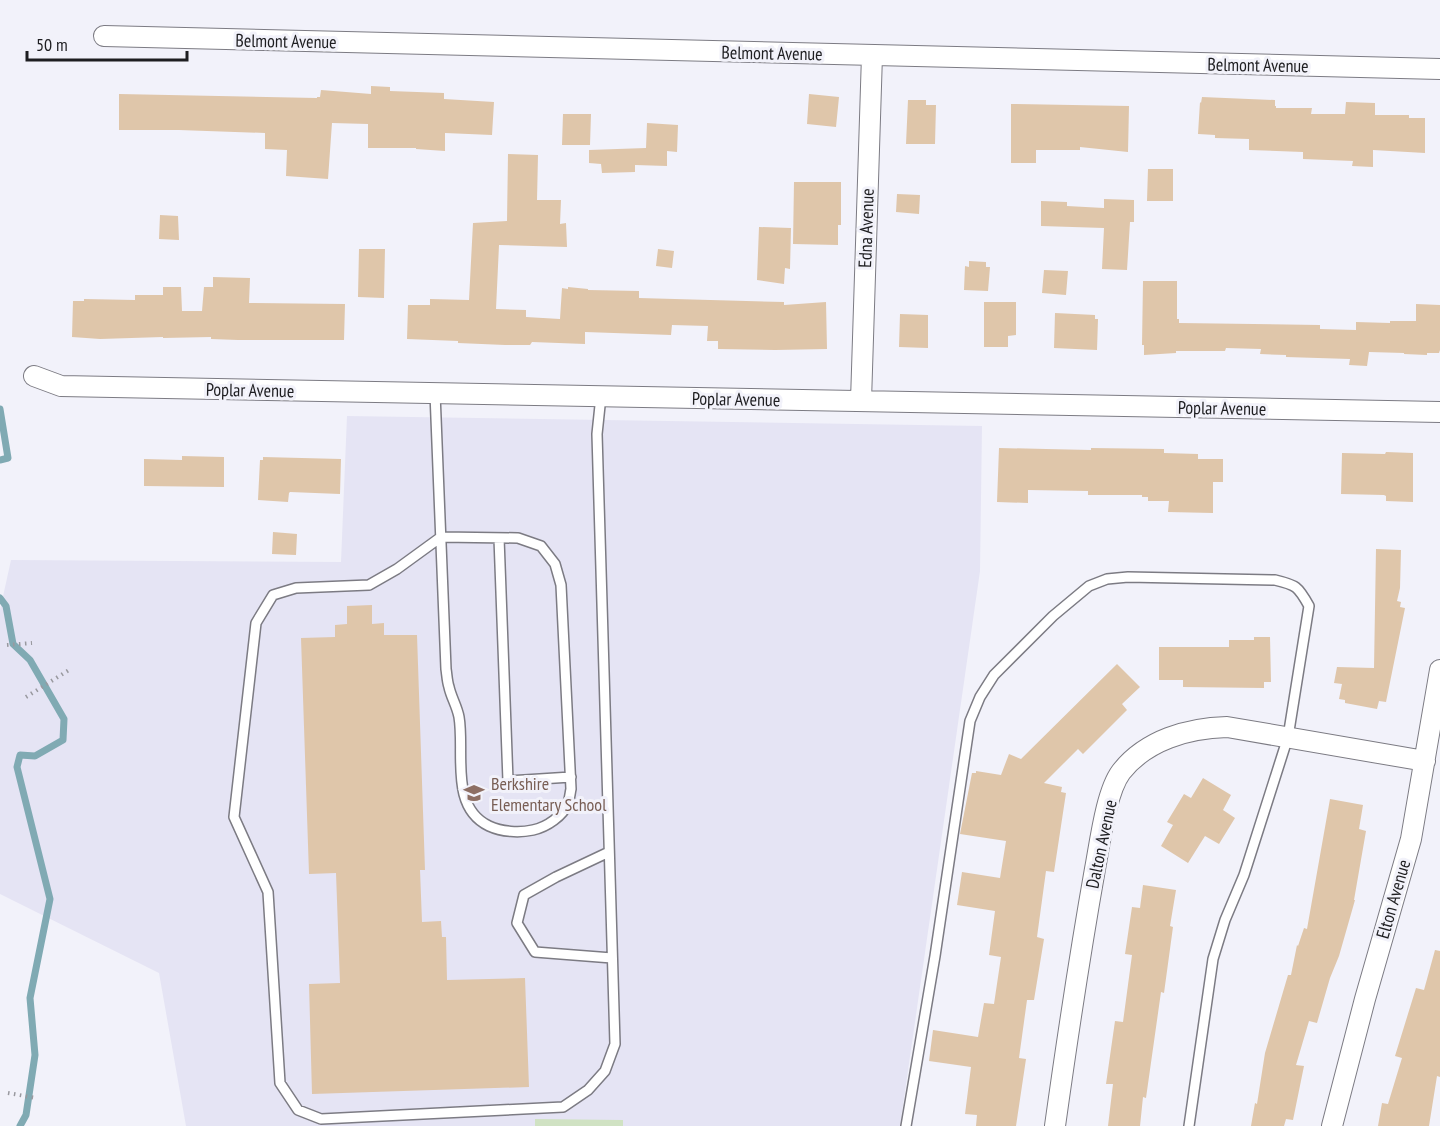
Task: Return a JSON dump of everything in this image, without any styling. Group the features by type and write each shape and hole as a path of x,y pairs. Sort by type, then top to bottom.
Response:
{"street":[{"name":"Belmont Avenue","path":"104,36 1440,69"},
{"name":"Edna Avenue","path":"861,401 872,55"},
{"name":"Poplar Avenue","path":"34,376 62,386 1440,412"},
{"name":"Elton Avenue","path":"1332,1126 1365,999 1411,839 1440,670"},
{"name":"Dalton Avenue","path":"1055,1126 1085,925 1104,819 1111,793 1120,773 1142,752 1173,736 1192,730 1227,727 1425,761"}],"lane":[{"path":"435,393 441,537 446,669 449,688 459,717 461,785 471,812 481,823 497,830 514,832 546,826 560,815 568,804 572,789 561,585 555,564 541,546 518,538 441,537 397,569 369,585 296,588 273,595 256,623 234,817 268,892 280,1083 298,1110 321,1119 563,1107 588,1090 605,1071 615,1044 597,434 601,396"},
{"path":"499,538 508,781 571,777"},
{"path":"906,1126 935,956 970,721 980,697 994,675 1053,616 1089,586 1107,579 1128,577 1275,580 1291,584 1301,590 1309,606 1288,737 1244,875 1225,920 1213,958 1190,1126"},
{"path":"609,852 524,895 518,923 535,952 612,958"}],"path":[{"path":"7,645 32,644"},
{"path":"26,697 69,670"},
{"path":"8,1093 36,1098"}],"shaded area":[{"name":"Berkshire Elementary School","path":"347,416 982,426 980,571 900,1126 186,1126 159,973 0,894 0,610 11,560 341,562"}],"green space":[{"path":"535,1119 623,1120 623,1126 535,1126"}],"building":[{"path":"371,86 390,87 390,91 444,93 444,99 494,102 492,135 445,133 445,151 416,148 368,148 368,124 332,123 328,179 286,176 287,150 265,149 265,133 119,130 119,94 317,98 320,97 321,90 371,94"},
{"path":"809,94 839,97 836,127 807,124"},
{"path":"1202,97 1275,100 1276,108 1312,108 1311,114 1345,114 1346,102 1375,103 1375,115 1409,115 1409,118 1425,118 1425,153 1373,150 1373,167 1352,166 1353,161 1303,159 1303,152 1249,150 1249,139 1215,138 1215,135 1198,134"},
{"path":"908,100 926,100 926,105 936,105 935,144 906,144"},
{"path":"1011,104 1129,106 1128,152 1080,147 1080,150 1036,150 1036,163 1011,163"},
{"path":"563,114 591,114 590,145 562,145"},
{"path":"647,123 678,125 677,152 667,151 667,166 635,165 635,172 602,173 601,164 589,163 589,150 646,148"},
{"path":"508,154 538,155 537,200 561,200 560,224 566,223 567,247 499,245 496,309 526,310 526,317 560,319 562,288 568,289 568,287 588,290 639,291 639,298 784,302 784,305 826,302 827,349 718,349 718,341 707,341 708,326 672,325 671,335 585,332 585,344 532,342 530,345 505,345 407,339 408,305 430,305 430,299 469,300 473,223 507,221"},
{"path":"1148,169 1173,169 1173,201 1147,201"},
{"path":"794,182 841,182 841,225 838,225 838,245 793,244"},
{"path":"897,194 920,195 919,214 896,212"},
{"path":"1104,199 1134,200 1134,222 1130,222 1127,270 1102,269 1104,228 1041,226 1041,201 1067,202 1067,206 1104,208"},
{"path":"160,215 178,216 179,240 159,239"},
{"path":"759,227 791,228 790,269 785,268 784,284 757,280"},
{"path":"359,249 385,249 384,298 358,297"},
{"path":"658,249 674,251 672,268 656,266"},
{"path":"969,261 986,262 986,267 990,267 988,291 964,290 965,266 969,267"},
{"path":"1044,270 1068,271 1066,295 1042,293"},
{"path":"213,277 250,278 249,303 345,304 344,340 72,337 73,301 84,301 84,299 135,300 135,295 163,295 163,287 181,287 182,311 202,311 204,287 213,287"},
{"path":"1143,281 1177,281 1177,319 1179,323 1320,325 1320,329 1356,330 1356,322 1416,321 1416,304 1440,305 1440,350 1439,353 1427,353 1427,355 1369,352 1367,366 1349,365 1350,359 1260,354 1261,349 1226,348 1225,351 1176,351 1176,353 1144,355 1144,345 1142,345"},
{"path":"984,302 1016,302 1016,335 1008,336 1008,347 984,347"},
{"path":"1055,313 1095,315 1095,319 1098,319 1097,350 1054,348"},
{"path":"900,314 928,315 928,348 899,347"},
{"path":"999,448 1164,449 1164,453 1198,454 1198,459 1223,459 1223,482 1213,482 1213,513 1168,512 1169,501 1148,501 1148,497 1142,497 1142,495 1088,495 1088,491 1028,490 1028,503 997,502"},
{"path":"1386,452 1413,453 1413,502 1386,501 1384,495 1341,494 1342,453 1385,454"},
{"path":"182,456 224,457 224,487 144,486 144,459 182,460"},
{"path":"263,457 341,459 340,494 290,492 288,502 258,500 260,460 263,460"},
{"path":"273,532 297,534 296,555 272,554"},
{"path":"1376,549 1401,550 1400,588 1397,601 1401,602 1400,607 1405,608 1386,702 1379,701 1377,709 1345,703 1345,700 1339,699 1342,684 1334,683 1337,667 1374,668"},
{"path":"372,605 372,624 384,623 384,635 417,635 425,870 420,870 422,922 441,921 442,937 446,937 447,980 525,978 529,1087 312,1094 309,984 340,983 336,873 309,874 301,638 335,637 335,625 347,624 347,606"},
{"path":"1254,637 1270,637 1271,682 1264,682 1264,688 1183,687 1183,680 1159,680 1159,647 1229,647 1229,640 1254,640"},
{"path":"1117,664 1140,687 1122,704 1127,710 1083,754 1078,749 1044,783 1062,787 1061,792 1066,793 1054,872 1046,871 1037,937 1044,939 1034,1000 1027,1000 1019,1058 1026,1059 1016,1126 976,1126 977,1115 965,1114 971,1067 929,1061 933,1030 978,1037 984,1003 994,1004 1001,957 989,955 995,911 957,905 962,872 1000,878 1006,841 960,834 972,773 976,771 1001,775 1009,754 1021,759"},
{"path":"1203,778 1231,795 1223,810 1235,818 1219,844 1205,836 1188,863 1161,846 1173,825 1167,822 1184,794 1191,798"},
{"path":"1330,799 1363,805 1359,829 1366,831 1355,900 1317,1023 1309,1021 1296,1065 1304,1066 1293,1120 1286,1119 1284,1126 1251,1126 1265,1053 1288,975 1291,975 1297,945 1304,928 1307,929"},
{"path":"1143,885 1176,890 1164,993 1161,992 1140,1126 1108,1126 1113,1084 1106,1084 1115,1021 1123,1022 1132,955 1125,954 1132,907 1140,908"},
{"path":"1435,950 1440,951 1440,1077 1437,1076 1429,1126 1378,1126 1382,1103 1388,1104 1402,1058 1395,1056 1416,988 1424,990"}],"waterway":[{"path":"0,409 8,458 0,460"},
{"path":"0,598 6,606 13,644 30,660 64,719 63,740 35,756 20,755 17,767 50,899 30,998 35,1055 26,1115 20,1126"}],"place":[{"name":"Berkshire Elementary School","path":"474,793"}]}
